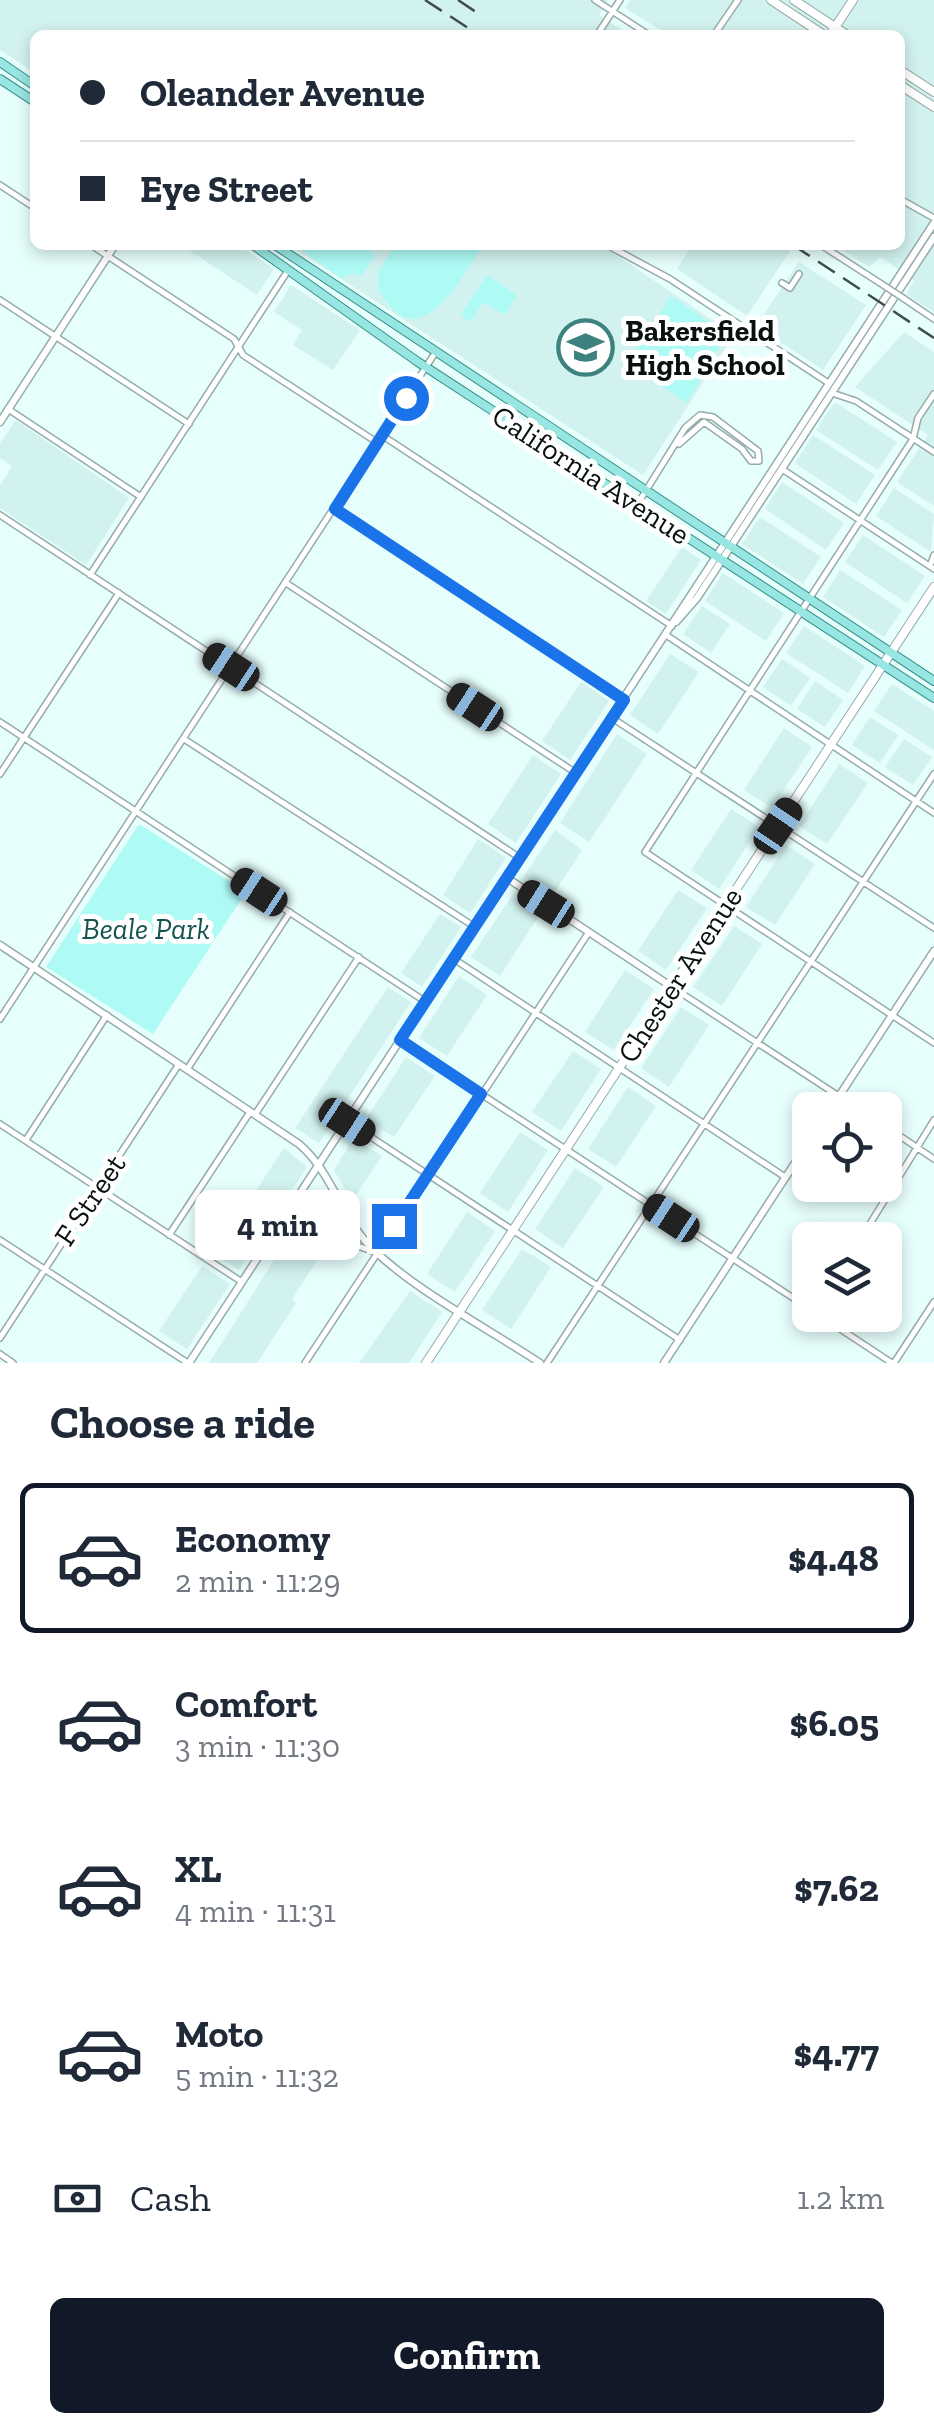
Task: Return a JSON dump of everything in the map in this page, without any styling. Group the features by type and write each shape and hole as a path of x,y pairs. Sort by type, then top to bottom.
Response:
{"main road":[{"path":"771,0 826,30"},
{"path":"794,0 828,30"},
{"path":"831,30 853,0"},
{"path":"1,64 30,83"},
{"path":"905,73 934,92"},
{"path":"0,79 30,99"},
{"path":"905,88 934,108"},
{"name":"California Avenue","path":"259,250 426,367 934,698"},
{"name":"California Avenue","path":"282,250 934,681"},
{"name":"Chester Avenue","path":"426,1363 934,587"}],"street":[{"path":"595,0 641,30"},
{"path":"600,30 620,0"},
{"path":"717,30 738,0"},
{"path":"0,185 30,205"},
{"path":"905,202 932,224"},
{"path":"918,211 932,224"},
{"path":"727,544 774,464 932,224"},
{"path":"0,1240 188,1363 717,558 782,469 934,237"},
{"path":"98,250 234,339 243,355 378,444"},
{"path":"112,250 3,416 141,497"},
{"path":"616,250 670,279 827,382 828,390 811,426"},
{"path":"829,250 934,319"},
{"path":"90,574 287,272"},
{"path":"782,283 790,288 799,274"},
{"path":"0,300 189,424"},
{"path":"0,1019 435,353"},
{"path":"841,380 856,401"},
{"path":"832,394 856,401 934,452"},
{"path":"934,394 918,418 914,439 644,852 934,1043"},
{"path":"637,505 687,424 708,415 758,451 760,458 751,461 742,449 704,422 676,445"},
{"path":"382,436 672,626"},
{"path":"774,464 932,568 934,555"},
{"path":"335,509 624,700"},
{"path":"0,515 520,858"},
{"path":"286,583 576,774"},
{"path":"0,774 119,593"},
{"path":"666,635 934,813"},
{"path":"612,718 934,928"},
{"path":"0,722 426,1002"},
{"path":"184,739 475,928"},
{"path":"0,945 300,1144 318,1166 355,1228 376,1252 543,1363 598,1286 934,774"},
{"path":"507,878 833,1092"},
{"name":"F Street","path":"0,1338 98,1188 290,912"},
{"path":"305,1363 588,932"},
{"path":"842,1092 934,951"},
{"path":"170,1235 359,957"},
{"path":"454,959 786,1177"},
{"path":"26,1140 107,1015"},
{"path":"400,1040 792,1297"},
{"path":"871,1222 934,1120"},
{"path":"347,1122 680,1340"},
{"path":"0,1124 242,1282"},
{"path":"902,1138 934,1159"},
{"path":"664,1363 792,1168"},
{"path":"293,1205 352,1244 376,1252"},
{"path":"845,1332 893,1363 934,1302"},
{"path":"0,1354 13,1363"}],"shaded area":[{"path":"0,0 608,0 599,15 622,30 30,30 30,70 0,50"},
{"path":"630,0 934,0 934,312 906,294 914,281 881,257 869,267 843,250 905,250 905,30 661,30 625,8"},
{"path":"189,250 246,250 274,269 257,295"},
{"name":"Bakersfield High School","path":"297,250 609,250 734,335 643,475"},
{"path":"689,250 791,250 747,316 677,269"},
{"path":"799,262 866,305 823,370 756,326"},
{"path":"291,285 360,330 333,370 293,345 302,330 274,312"},
{"path":"904,332 934,352 934,506 897,482 928,435 855,387"},
{"path":"835,402 897,442 878,470 816,430"},
{"path":"16,420 129,498 86,565 0,508 0,486 12,466 0,458 0,443"},
{"path":"813,435 875,475 856,504 795,463"},
{"path":"782,482 844,523 826,550 765,509"},
{"path":"894,488 934,514 931,552 876,516"},
{"path":"760,517 821,557 803,584 742,544"},
{"path":"863,535 925,576 907,603 845,562"},
{"path":"682,547 701,560 666,614 646,601"},
{"path":"840,570 902,610 884,637 823,597"},
{"path":"723,573 784,613 766,641 705,601"},
{"path":"702,606 730,624 711,653 683,634"},
{"path":"804,626 865,666 848,693 786,653"},
{"path":"670,654 699,672 658,734 630,715"},
{"path":"782,659 810,678 791,706 763,687"},
{"path":"815,681 843,700 825,727 797,709"},
{"path":"581,682 609,701 570,760 542,741"},
{"path":"892,684 934,711 934,750 874,711"},
{"path":"870,717 898,735 880,763 852,745"},
{"path":"784,728 812,747 772,808 744,790"},
{"path":"617,734 647,754 589,842 560,823"},
{"path":"904,739 932,757 913,785 885,767"},
{"path":"533,755 561,774 516,843 488,824"},
{"path":"839,764 868,783 827,844 799,826"},
{"path":"731,809 759,827 719,889 691,870"},
{"path":"555,830 582,850 553,895 524,876"},
{"path":"478,839 506,858 470,913 443,895"},
{"path":"786,845 815,864 775,925 746,907"},
{"path":"678,890 707,908 666,970 638,951"},
{"path":"512,896 540,914 500,976 471,957"},
{"path":"440,914 461,927 422,987 401,973"},
{"path":"734,926 762,944 722,1006 693,987"},
{"path":"625,970 654,989 614,1050 585,1032"},
{"path":"459,976 487,995 447,1056 419,1038"},
{"path":"388,987 411,1002 319,1143 295,1128"},
{"path":"681,1007 709,1025 669,1087 641,1068"},
{"path":"573,1051 601,1069 561,1131 532,1112"},
{"path":"406,1057 435,1076 394,1137 366,1119"},
{"path":"628,1087 656,1106 616,1167 588,1149"},
{"path":"520,1132 548,1150 508,1212 480,1193"},
{"path":"353,1138 382,1156 352,1201 334,1170"},
{"path":"284,1148 307,1167 239,1270 214,1254"},
{"path":"575,1168 604,1187 563,1248 535,1229"},
{"path":"467,1212 495,1231 455,1292 427,1274"},
{"path":"300,1219 331,1239 292,1299 296,1303 257,1363 209,1363"},
{"path":"522,1249 551,1267 511,1329 482,1310"},
{"path":"202,1266 230,1284 187,1349 159,1331"},
{"path":"410,1291 442,1312 409,1363 359,1363"}],"green space":[{"path":"301,250 368,250 375,255 361,277 354,273 341,278"},
{"path":"392,250 480,250 450,294 423,317 408,318 394,310 379,290 379,271"},
{"path":"487,275 517,295 505,315 483,302 470,322 461,315"},
{"path":"671,296 727,334 687,403 635,369 632,355"},
{"name":"Beale Park","path":"139,824 246,892 153,1034 46,967"}],"railway":[{"path":"425,0 471,30"},
{"path":"458,0 476,12"},
{"path":"801,250 934,338"}],"place":[{"name":"Bakersfield High School","path":"586,348"}],"route":[{"path":"394,1226 481,1094 400,1040 624,700 335,509 406,398"}]}
